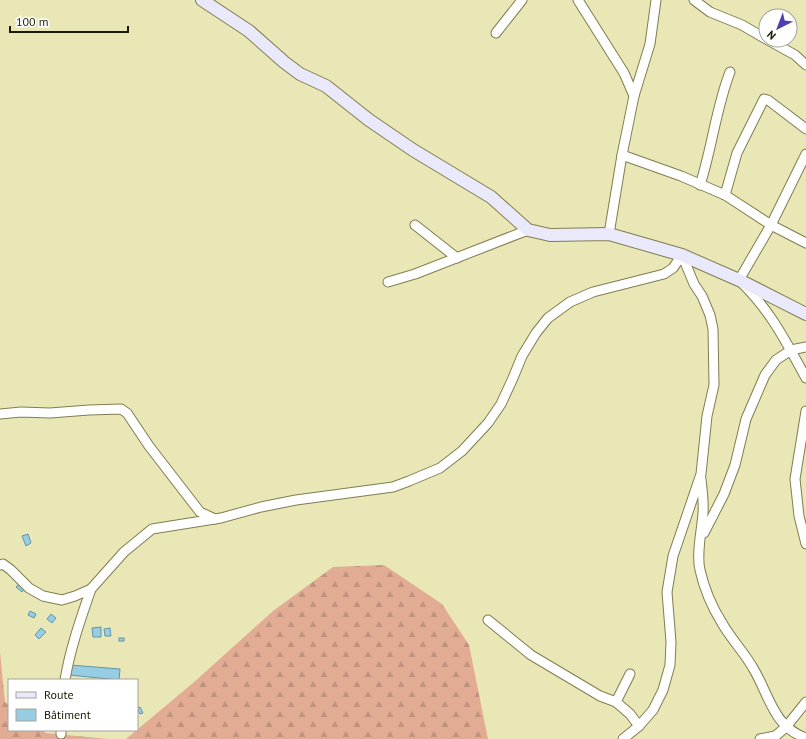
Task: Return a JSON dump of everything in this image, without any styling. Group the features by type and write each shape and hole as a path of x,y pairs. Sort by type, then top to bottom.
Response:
{"street":[{"path":"202,0 249,30 284,62 300,74 326,86 375,125 413,150 491,197 528,230 550,235 609,234 682,255 739,280 806,314"},
{"path":"496,33 522,0"},
{"path":"578,0 624,73 634,96"},
{"path":"609,234 622,155 634,96 650,44 656,0"},
{"path":"694,0 710,12 742,25 758,34"},
{"path":"783,48 795,55 806,65"},
{"path":"700,184 707,161 724,87 730,72"},
{"path":"725,195 737,153 764,99 767,99 806,129"},
{"path":"739,280 771,225 806,154"},
{"path":"622,155 681,176 725,195 771,225 806,243"},
{"path":"416,225 457,258"},
{"path":"388,282 415,274 528,230"},
{"path":"682,255 694,284 702,296 710,315 713,329 714,385 707,416 701,474 703,510 699,569 710,602 722,624 754,669 772,708 786,727 798,736 806,738"},
{"path":"65,679 80,621 92,588 124,552 152,529 215,519 296,500 393,487 440,468 462,451 488,423 501,404 522,356 536,333 548,318 570,302 593,292 664,274 674,268 682,255"},
{"path":"739,280 768,312 780,330 806,378"},
{"path":"700,542 724,494 735,465 746,419 765,375 776,360 791,350 806,347"},
{"path":"0,414 121,409 127,413 149,446 200,512 215,519"},
{"path":"806,411 795,479 799,516 806,544"},
{"path":"629,737 653,710 662,690 670,665 671,642 667,592 673,556 701,474"},
{"path":"1,563 11,570 29,588 44,596 62,600 92,588"},
{"path":"488,620 531,655 595,693 616,702 630,714 639,726"},
{"path":"616,702 630,674"},
{"path":"760,739 773,738 786,727 806,702"}],"green space":[{"path":"384,565 442,604 469,645 488,739 126,739 136,731 138,731 138,729 193,683 273,611 333,567"},
{"path":"0,652 5,702 8,704 8,731 43,731 46,733 108,739 0,739"}],"building":[{"path":"28,534 31,543 26,546 22,536"},
{"path":"20,583 25,588 22,592 16,587"},
{"path":"30,611 36,614 34,618 28,615"},
{"path":"51,614 56,618 52,623 47,619"},
{"path":"101,627 101,637 93,637 92,628"},
{"path":"41,628 46,632 39,639 35,635"},
{"path":"110,628 111,636 105,636 104,629"},
{"path":"119,638 124,638 124,641 119,641"},
{"path":"70,665 120,669 119,679 69,675"},
{"path":"140,707 143,713 140,714 138,708"}]}
